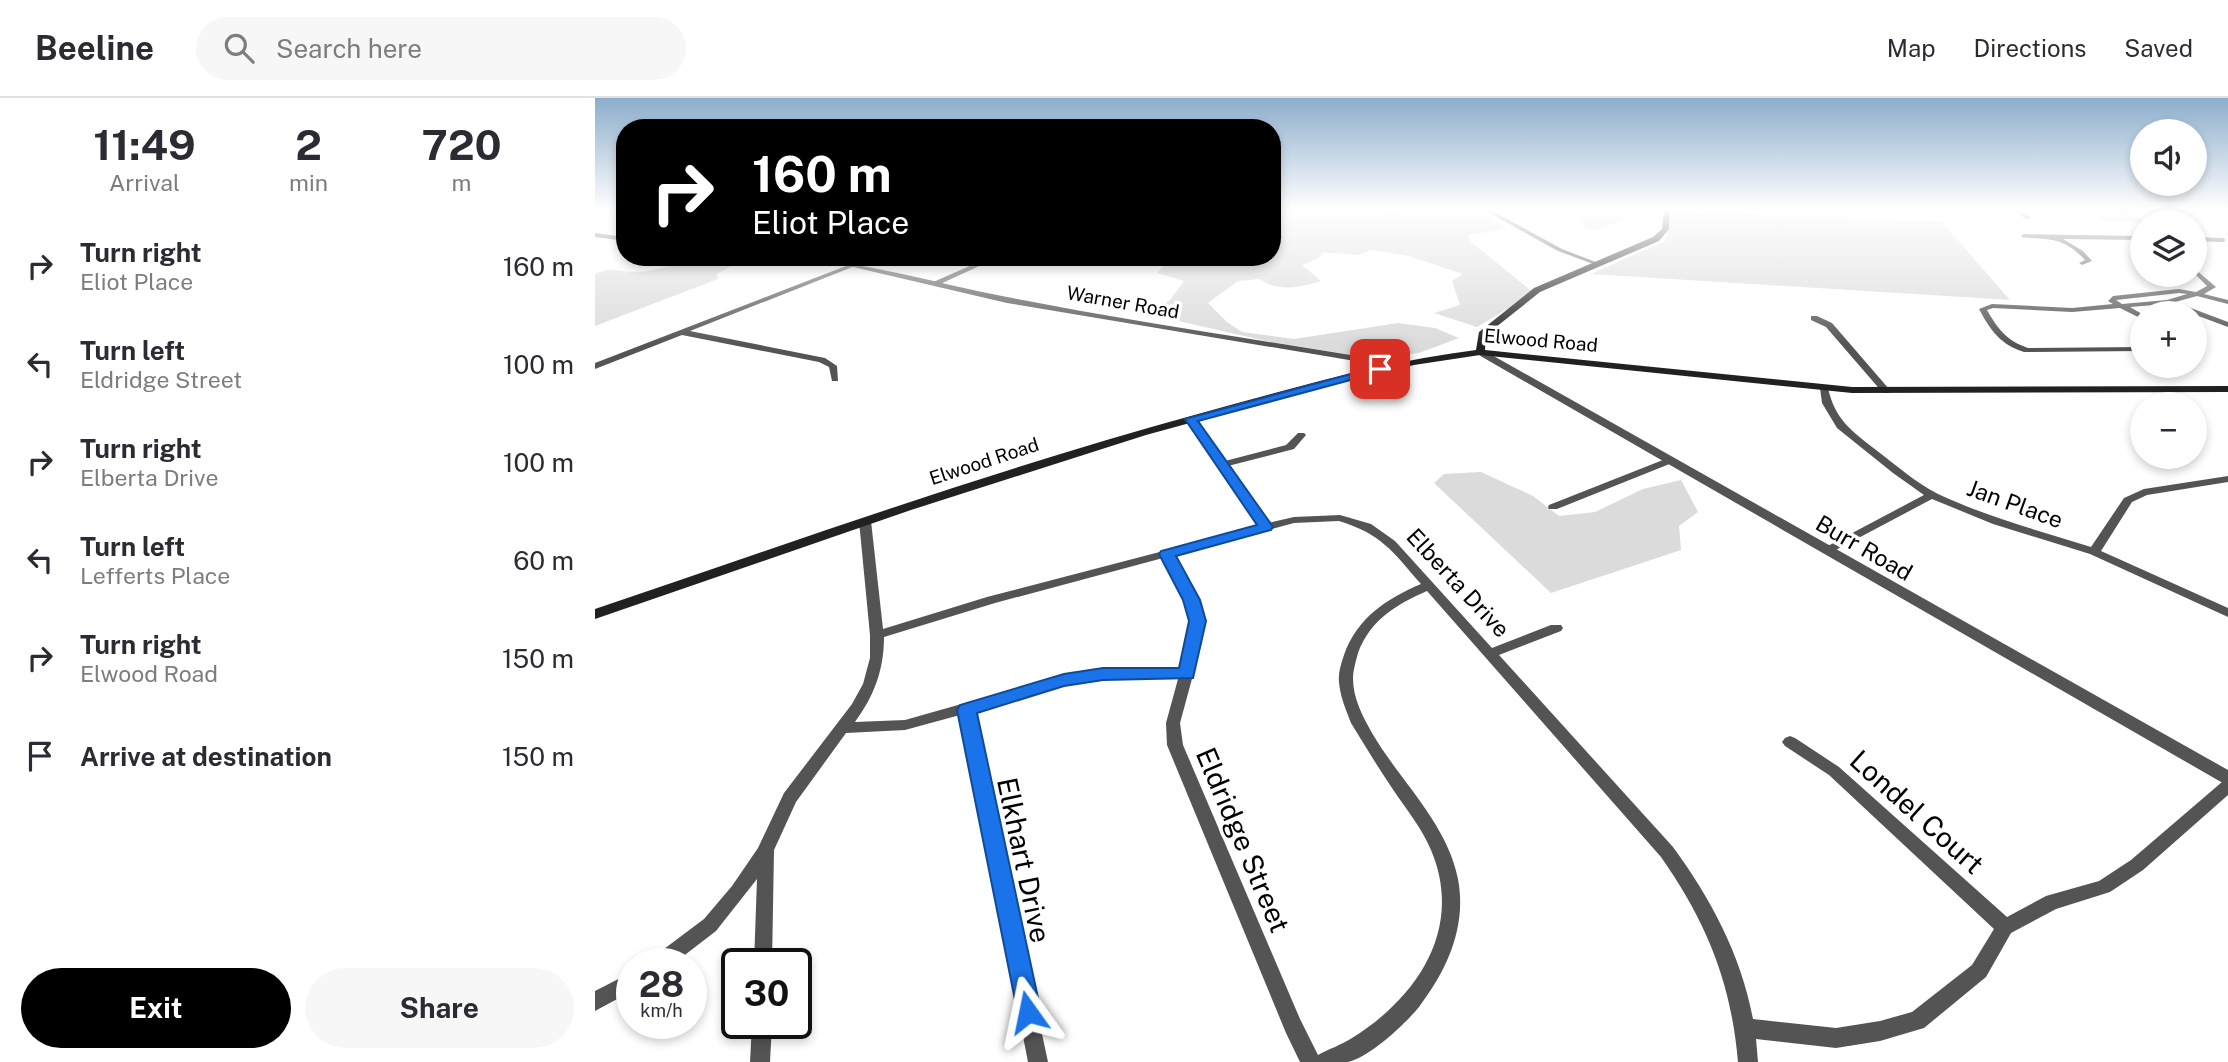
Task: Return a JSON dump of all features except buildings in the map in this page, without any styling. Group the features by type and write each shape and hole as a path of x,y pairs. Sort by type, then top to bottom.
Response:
{"main road":[{"path":"1480,352 1482,334 1537,290 1620,255"},
{"name":"Elwood Road","path":"595,614 1020,468 1380,369 1480,352 1824,388 1886,391 2228,389"}],"street":[{"path":"1574,255 1598,264"},
{"path":"2083,263 2089,261 2085,255"},
{"path":"595,366 850,266"},
{"name":"Warner Road","path":"858,266 1007,300 1357,359 1380,369"},
{"path":"935,283 975,266"},
{"path":"2171,301 2212,287 2207,282"},
{"path":"2130,312 2118,306 2112,301 2113,298 2179,290 2228,302"},
{"path":"2130,305 2072,310 1992,306 1983,309 2006,343 2014,347 2027,350 2130,349"},
{"path":"1814,317 1829,324 1886,391"},
{"path":"2207,317 2228,325"},
{"path":"681,332 822,360 833,366 835,379"},
{"name":"Burr Road","path":"1480,352 2228,779"},
{"name":"Jan Place","path":"1824,388 1832,414 1840,426 1932,495 1997,522 2094,552 2228,613"},
{"path":"1191,419 1265,527"},
{"path":"1223,464 1290,447 1301,435"},
{"path":"1553,507 1668,461"},
{"path":"2094,552 2128,500 2144,492 2228,479"},
{"path":"1828,551 1932,495"},
{"name":"Elberta Drive","path":"877,635 991,600 1265,527 1320,518 1340,519 1367,526 1391,543 1491,653 1686,878 1711,920 1731,968 1746,1028 1748,1062"},
{"path":"680,948 710,925 738,892 766,850 790,798 845,727 870,684 877,658 877,635 865,521"},
{"name":"Eldridge Street","path":"1167,554 1192,600 1197,621 1173,723 1175,745 1287,1013 1311,1062"},
{"path":"1325,1062 1362,1044 1400,1014 1428,982 1446,943 1453,907 1449,875 1439,849 1350,706 1346,682 1355,642 1366,625 1383,608 1429,585"},
{"path":"1491,653 1556,628"},
{"path":"845,727 905,725 966,710 1064,680 1103,674 1186,674"},
{"name":"Elkhart Drive","path":"966,710 1038,1062"},
{"name":"Londel Court","path":"1790,742 1833,771 2005,927"},
{"path":"1746,1028 1836,1038 1880,1031 1917,1021 1979,971 2005,927 2052,902 2104,887 2137,864 2228,786"},
{"path":"763,948 766,850"},
{"path":"595,1001 616,990"},
{"path":"761,1062 762,1039"}],"shaded area":[{"path":"1281,255 1321,255 1302,265 1321,281 1290,288 1275,286 1260,279 1238,281 1208,303 1227,322 1242,332 1294,339 1398,323 1435,328 1459,338 1419,353 1371,358 1266,341 1148,314 1170,300 1184,281 1157,273 1164,266 1281,266"},
{"path":"1403,255 1487,255 1534,293 1477,327 1434,313 1460,305 1452,281 1463,274"},
{"path":"1634,255 1971,255 2010,300 1591,274"},
{"path":"666,266 731,266 717,274 718,279 595,326 595,274 611,270 649,271"},
{"path":"1481,472 1533,496 1559,516 1595,512 1643,489 1681,480 1698,512 1679,526 1681,550 1551,593 1434,483 1444,474"}],"route":[{"path":"1028,1012 966,710 1064,680 1103,674 1186,674 1195,642 1197,621 1192,600 1167,554 1265,527 1191,419 1380,369"}]}
